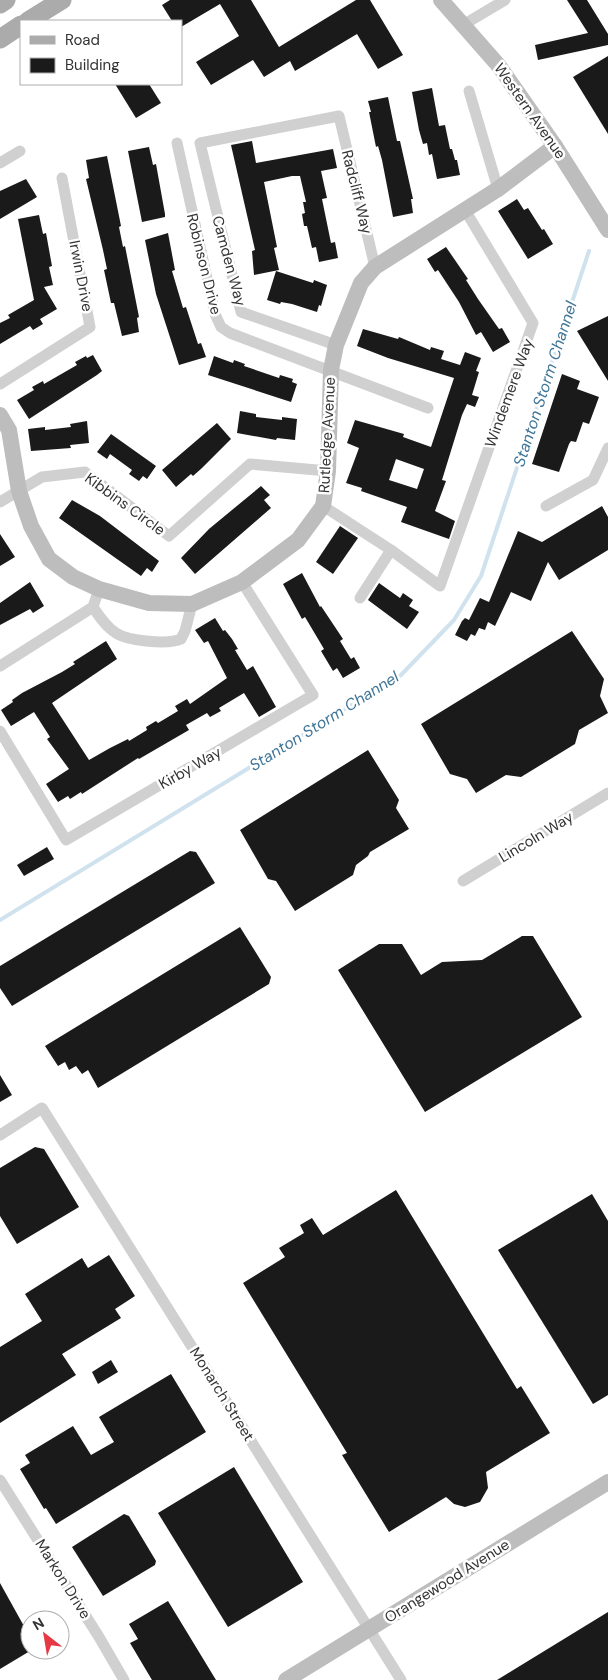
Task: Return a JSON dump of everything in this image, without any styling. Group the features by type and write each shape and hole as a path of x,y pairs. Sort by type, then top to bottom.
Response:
{"main road":[{"path":"0,4 6,0"},
{"path":"30,20 62,0"},
{"path":"0,39 20,26"}],"street":[{"name":"Western Avenue","path":"441,0 499,66 556,146 608,230"},
{"path":"463,25 505,0"},
{"path":"469,91 498,189"},
{"name":"Camden Way","path":"336,345 240,312 200,143 339,116"},
{"name":"Radcliff Way","path":"339,116 375,267"},
{"name":"Robinson Drive","path":"177,143 215,314 221,327 230,333 331,370"},
{"name":"Rutledge Avenue","path":"0,415 9,430 19,490 31,526 49,559 73,577 99,589 149,603 192,604 242,582 298,540 323,506 328,471 331,370 336,345 361,283 375,267 498,189 556,146"},
{"path":"0,163 20,151"},
{"name":"Irwin Drive","path":"0,384 90,327 62,178"},
{"name":"Windemere Way","path":"391,550 440,586 533,324 465,210"},
{"path":"331,370 428,408"},
{"path":"546,506 593,480 608,448"},
{"name":"Kibbins Circle","path":"19,490 42,477 85,472 169,536 250,464 328,471"},
{"path":"0,502 19,490"},
{"path":"323,506 391,550 360,598"},
{"name":"Kirby Way","path":"0,731 66,840 313,695 242,582"},
{"path":"0,666 93,607 99,589"},
{"path":"93,607 114,632 121,636 156,642 181,639 192,604"},
{"name":"Lincoln Way","path":"463,881 608,793"},
{"name":"Monarch Street","path":"0,1135 42,1108 402,1680"},
{"name":"Markon Drive","path":"0,1480 4,1495 99,1637 124,1680"},
{"name":"Orangewood Avenue","path":"286,1680 608,1482"}],"building":[{"path":"170,0 251,0 279,47 356,0 370,0 403,55 378,69 357,34 295,71 290,61 264,77 253,60 211,85 196,62 239,36 220,4 182,26 182,20 171,20 162,5"},
{"path":"567,0 587,0 608,34 608,45 538,60 535,45 588,33"},
{"path":"608,56 608,134 573,77"},
{"path":"116,85 150,85 161,103 136,118"},
{"path":"432,88 439,126 445,125 450,149 452,149 455,160 457,160 460,175 437,179 432,154 429,155 427,143 423,144 412,92"},
{"path":"388,97 397,141 400,141 413,199 411,199 413,213 393,217 382,160 378,146 376,147 368,101"},
{"path":"252,141 256,163 333,149 337,168 321,171 327,198 322,199 331,243 335,242 338,258 319,262 316,247 312,248 307,226 304,226 302,214 305,213 303,202 306,202 300,176 292,176 264,182 277,247 274,248 279,270 254,275 252,251 255,250 231,145"},
{"path":"149,147 153,165 156,164 165,217 142,222 128,151"},
{"path":"107,156 121,226 119,227 123,247 125,246 139,317 137,318 139,332 122,336 114,303 111,303 104,270 107,269 86,179 89,178 86,160"},
{"path":"26,179 37,197 0,219 0,191"},
{"path":"517,199 524,210 528,208 553,244 528,259 498,211"},
{"path":"39,215 43,234 46,233 52,266 49,267 53,285 44,287 57,309 40,319 43,324 33,330 30,326 0,344 0,323 10,318 8,315 34,300 18,219"},
{"path":"168,233 175,270 172,271 183,308 186,307 198,344 201,343 206,357 179,365 156,294 145,240"},
{"path":"446,247 468,279 466,280 478,299 499,329 502,328 510,342 493,352 481,332 476,335 459,302 438,270 435,272 427,259"},
{"path":"276,271 313,283 314,280 327,285 321,306 319,305 317,312 292,304 281,302 280,304 267,300"},
{"path":"608,316 608,381 577,331"},
{"path":"363,329 398,339 399,337 430,350 431,347 444,351 441,359 460,365 465,352 481,358 476,371 479,372 472,395 479,397 475,407 467,404 462,415 442,480 446,481 435,511 455,521 449,539 401,522 407,507 361,491 362,488 346,483 359,448 347,443 355,420 404,434 403,437 431,447 454,378 388,358 357,346","holes":["396,459 424,469 417,489 389,480"]},
{"path":"93,355 102,371 29,419 17,400 34,390 32,387 43,381 44,384 77,365 75,362 86,356 87,358"},
{"path":"214,356 233,363 234,360 245,364 244,366 279,378 280,375 293,379 292,382 297,384 291,402 208,375"},
{"path":"562,374 580,381 577,389 599,397 589,424 583,422 576,442 571,441 569,444 559,472 532,464"},
{"path":"240,411 256,414 256,417 282,420 282,417 297,419 295,440 277,438 276,440 237,433"},
{"path":"87,421 89,443 70,445 71,448 31,451 28,429 45,427 45,430 71,427 70,424"},
{"path":"217,423 231,439 193,476 191,474 176,487 162,470"},
{"path":"111,434 156,466 147,479 143,476 139,481 129,474 132,470 110,454 107,459 97,452"},
{"path":"261,486 270,495 264,500 271,508 195,574 181,558 209,529"},
{"path":"72,500 100,516 159,561 152,572 147,568 141,576 59,518"},
{"path":"602,506 608,517 608,550 559,580 548,562 531,601 511,592 495,626 488,622 485,630 479,628 475,636 471,634 467,641 455,635 462,621 465,618 469,620 480,598 489,602 518,531 542,542"},
{"path":"340,526 358,538 333,574 316,562"},
{"path":"0,534 15,557 0,566"},
{"path":"302,573 320,607 343,639 340,641 351,659 354,657 360,668 343,678 337,668 333,671 321,651 324,649 305,617 302,619 283,584"},
{"path":"30,582 44,606 33,613 30,609 0,625 0,603"},
{"path":"379,583 400,598 403,593 413,600 409,606 419,612 407,629 368,600"},
{"path":"215,618 223,631 225,630 232,639 238,649 235,650 247,670 253,666 276,707 259,717 244,693 219,708 221,711 210,717 207,713 186,725 189,730 138,758 82,794 81,792 70,799 68,796 58,802 46,784 69,769 47,739 50,737 34,712 11,726 1,710 22,693 75,664 73,662 106,641 117,659 52,703 89,760 128,739 129,741 147,730 146,727 156,721 158,723 178,711 175,706 187,699 190,704 227,678 208,641 204,643 195,630"},
{"path":"572,631 604,679 600,696 608,713 579,730 575,744 521,777 506,775 476,793 467,779 450,774 421,724"},
{"path":"368,750 399,800 396,808 409,829 370,852 368,856 356,865 353,875 295,911 276,881 268,879 240,830"},
{"path":"47,847 54,859 24,876 17,865"},
{"path":"190,851 196,852 215,883 12,1006 0,988 0,966"},
{"path":"240,927 271,977 269,984 98,1088 88,1070 82,1074 76,1066 69,1070 65,1062 58,1066 45,1046"},
{"path":"522,936 533,936 582,1017 425,1112 338,970 379,944 402,944 421,975 442,962 482,960"},
{"path":"0,1075 12,1095 0,1102"},
{"path":"35,1147 44,1149 79,1207 17,1244 0,1216 0,1168"},
{"path":"396,1190 517,1389 521,1386 550,1433 486,1472 488,1488 480,1502 465,1507 454,1504 446,1497 389,1532 342,1455 347,1453 243,1283 285,1257 279,1248 304,1233 300,1225 312,1218 323,1235"},
{"path":"592,1194 608,1221 608,1395 593,1404 498,1250"},
{"path":"109,1255 135,1296 115,1309 121,1318 62,1354 76,1375 0,1423 0,1347 42,1321 25,1294 82,1258 88,1268"},
{"path":"111,1360 118,1372 98,1384 92,1372"},
{"path":"171,1374 206,1432 56,1524 46,1508 44,1509 20,1469 30,1463 25,1455 73,1426 91,1455 114,1442 99,1417"},
{"path":"234,1467 303,1582 228,1627 158,1513"},
{"path":"124,1514 129,1516 156,1561 155,1565 103,1596 72,1547"},
{"path":"0,1583 20,1619 20,1657 0,1669"},
{"path":"168,1601 216,1680 152,1680 130,1643 138,1639 129,1624"},
{"path":"608,1612 608,1680 497,1680"}],"waterway":[{"name":"Stanton Storm Channel","path":"0,920 401,675 454,620 481,576 589,251"}]}
